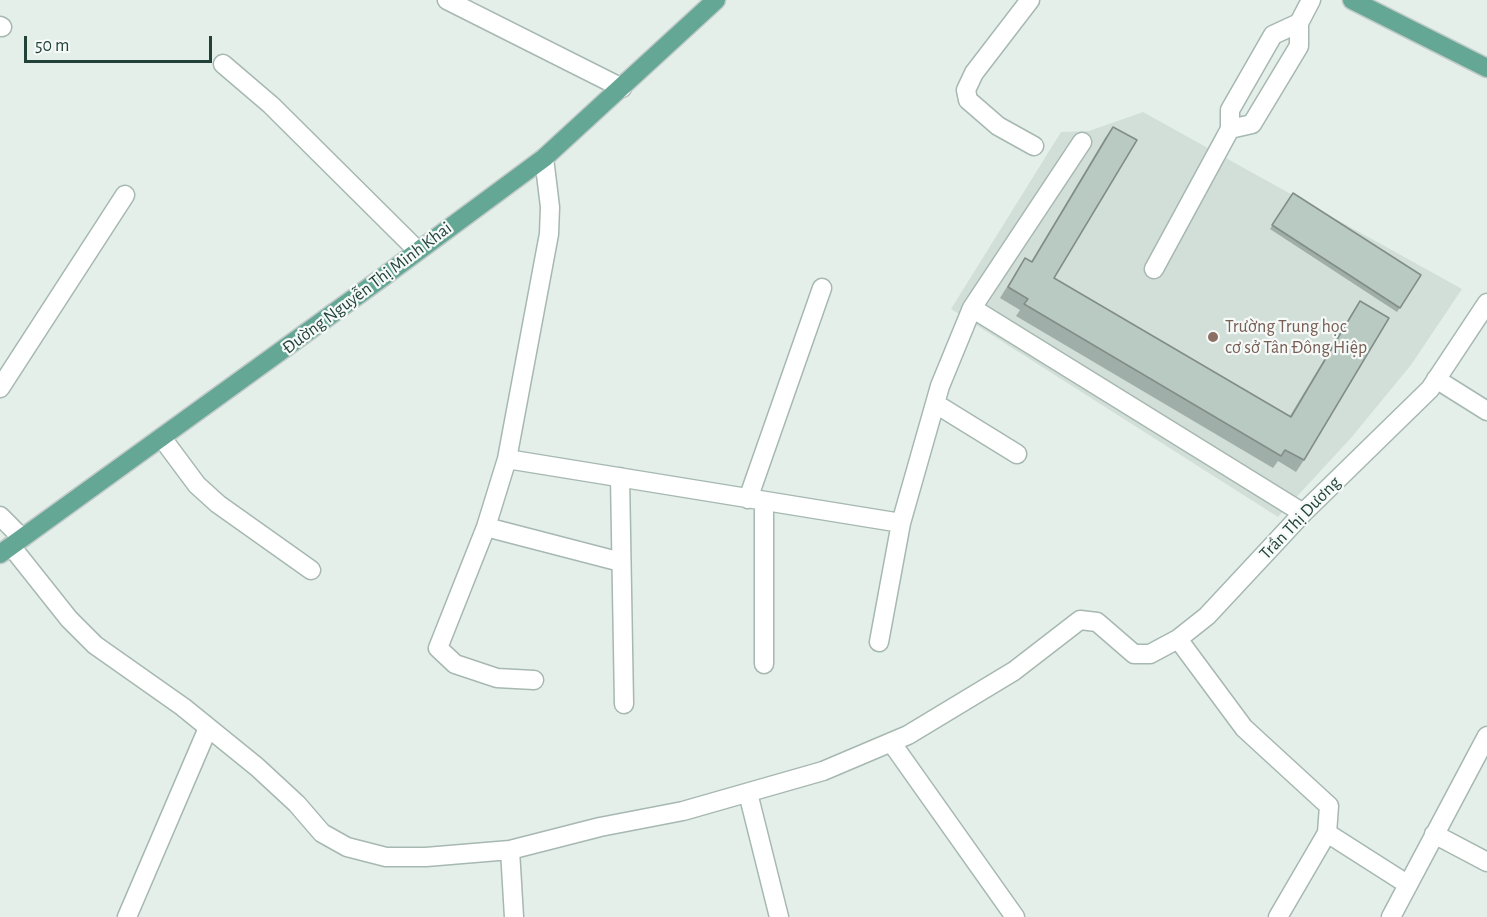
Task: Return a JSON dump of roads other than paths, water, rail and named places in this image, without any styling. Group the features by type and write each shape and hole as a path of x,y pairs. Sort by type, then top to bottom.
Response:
{"main road":[{"name":"Đường Nguyễn Thị Minh Khai","path":"11,546 544,158 716,0"},
{"path":"1352,0 1487,68"}],"street":[{"path":"447,0 622,88"},
{"path":"1030,0 974,73 966,90 969,100 998,126 1034,146"},
{"path":"1230,129 1252,124 1299,46 1299,23 1311,0"},
{"path":"1154,269 1230,129 1230,110 1273,35 1299,23"},
{"path":"223,64 271,105 417,250"},
{"path":"879,642 901,523 940,386 972,308 1082,142"},
{"path":"534,680 497,678 455,664 438,648 486,527 507,459 549,234 550,207 544,158"},
{"path":"0,388 125,195"},
{"path":"764,664 756,500 822,288"},
{"name":"Trần Thị Dương","path":"891,742 908,735 1014,671 1080,620 1097,622 1134,654 1150,654 1178,639 1207,615 1303,513 1430,389 1487,303"},
{"path":"972,308 1303,513"},
{"path":"1436,380 1487,411"},
{"path":"936,404 1017,454"},
{"path":"162,438 197,485 218,504 311,570"},
{"path":"507,459 901,523"},
{"path":"620,477 624,704"},
{"path":"0,516 11,546 69,619 95,645 183,707 265,775 322,832 347,847 386,856 426,856 510,850 600,827 682,812 823,771 891,742 1015,917"},
{"path":"486,527 621,562"},
{"path":"1178,639 1244,728 1329,806 1327,833 1278,917"},
{"path":"127,917 208,728"},
{"path":"1391,917 1486,741"},
{"path":"748,793 779,917"},
{"path":"1327,833 1407,884"},
{"path":"1434,834 1487,862"},
{"path":"510,850 514,917"}],"place":[{"name":"Trường Trung học cơ sở Tân Đông Hiệp","path":"1213,337"}]}
